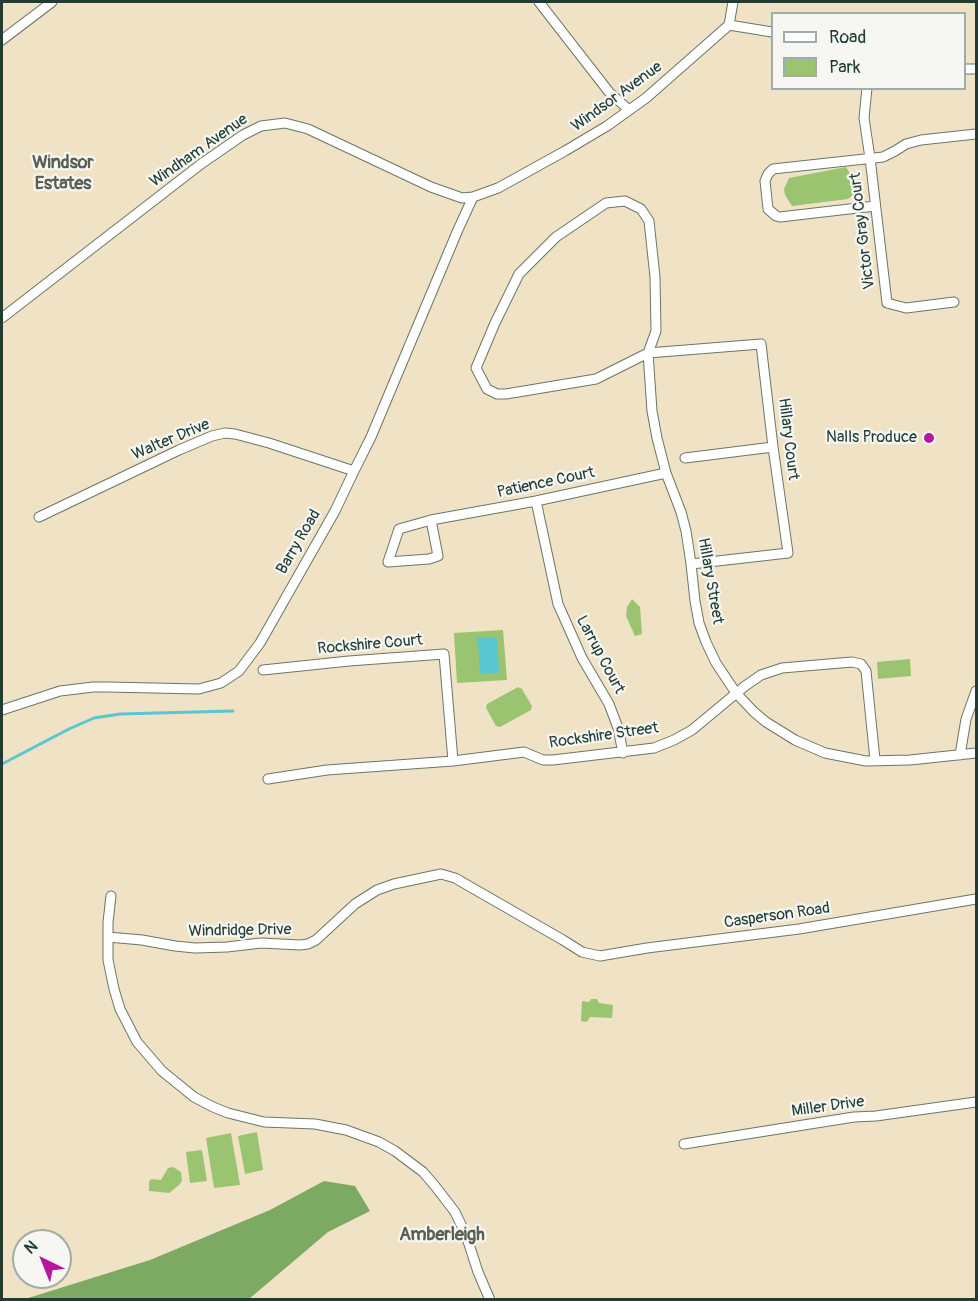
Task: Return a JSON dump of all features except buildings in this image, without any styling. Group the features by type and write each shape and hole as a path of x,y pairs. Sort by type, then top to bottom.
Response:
{"street":[{"path":"2,39 52,2"},
{"path":"539,2 609,92 629,110"},
{"path":"733,2 729,25 771,32"},
{"name":"Windsor Avenue","path":"473,197 498,188 565,152 607,126 646,98 729,25"},
{"name":"Victor Gray Court","path":"867,90 864,118 887,303 906,308 954,302"},
{"name":"Windham Avenue","path":"2,318 201,164 243,135 267,125 285,123 308,129 431,188 462,198 473,197"},
{"path":"875,206 784,218 776,216 768,209 765,181 773,169 883,157 906,144 921,140 976,134"},
{"name":"Barry Road","path":"2,710 60,691 107,687 199,689 230,679 239,671 260,643 335,510 370,437 473,197"},
{"name":"Hillary Street","path":"648,353 596,379 506,394 497,394 487,389 476,368 519,274 556,237 606,203 625,201 641,208 649,221 655,277 656,331 648,353 652,411 666,473 681,512 699,622 721,672 736,693 766,722 795,740 825,753 866,761 910,760 976,753"},
{"name":"Hillary Court","path":"648,353 760,344 788,553 691,564"},
{"name":"Walter Drive","path":"39,517 179,450 212,436 225,434 235,434 269,443 354,471"},
{"path":"685,458 773,447"},
{"name":"Patience Court","path":"431,520 438,556 429,560 388,562 399,529 431,520 536,501 666,473"},
{"name":"Larrup Court","path":"536,501 558,604 582,658 609,704 618,728 623,753"},
{"name":"Rockshire Court","path":"263,670 444,654 453,761"},
{"name":"Rockshire Street","path":"268,779 327,770 453,761 524,752 543,760 553,760 654,748 674,740 702,723 736,693 761,675 782,668 852,662 861,664 866,671 875,760"},
{"path":"960,755 966,719 976,691"},
{"name":"Windridge Drive","path":"108,937 142,939 195,948 261,943 308,944 316,940 355,904 377,890 441,874 455,878 582,952"},
{"path":"111,896 108,937 114,989 120,1009 137,1042 162,1071 194,1097 228,1113 264,1122 315,1124 346,1130 379,1142 395,1151 423,1172 454,1212 466,1235 490,1299"},
{"name":"Casperson Road","path":"582,952 604,956 647,948 799,929 976,899"},
{"name":"Miller Drive","path":"684,1144 854,1117 976,1102"}],"green space":[{"path":"846,167 853,178 860,181 860,186 848,199 792,206 785,195 784,189 789,178"},
{"path":"632,599 640,607 642,634 635,636 626,616 627,607"},
{"path":"503,630 507,680 457,683 454,633"},
{"path":"910,659 911,676 878,679 877,662"},
{"path":"518,687 522,689 532,706 531,710 500,727 496,726 486,708 487,704"},
{"path":"591,999 613,1005 612,1018 590,1017 587,1022 581,1021 582,1001 589,1002"},
{"path":"257,1132 263,1170 245,1174 238,1136"},
{"path":"231,1133 240,1185 214,1188 206,1138"},
{"path":"202,1150 207,1181 190,1183 186,1152"},
{"path":"173,1167 181,1172 182,1181 179,1185 169,1193 149,1191 151,1179 161,1180 168,1168"},
{"path":"324,1181 355,1186 370,1211 328,1232 249,1299 25,1299 57,1289 72,1289 72,1284 150,1260 270,1210"}],"water":[{"path":"497,637 499,673 480,674 476,638"}],"waterway":[{"path":"2,764 94,718 120,714 233,711"}],"place":[{"name":"Nalls Produce","path":"929,438"}],"district":[{"name":"Windsor Estates","path":"63,174"},
{"name":"Amberleigh","path":"442,1235"}]}
